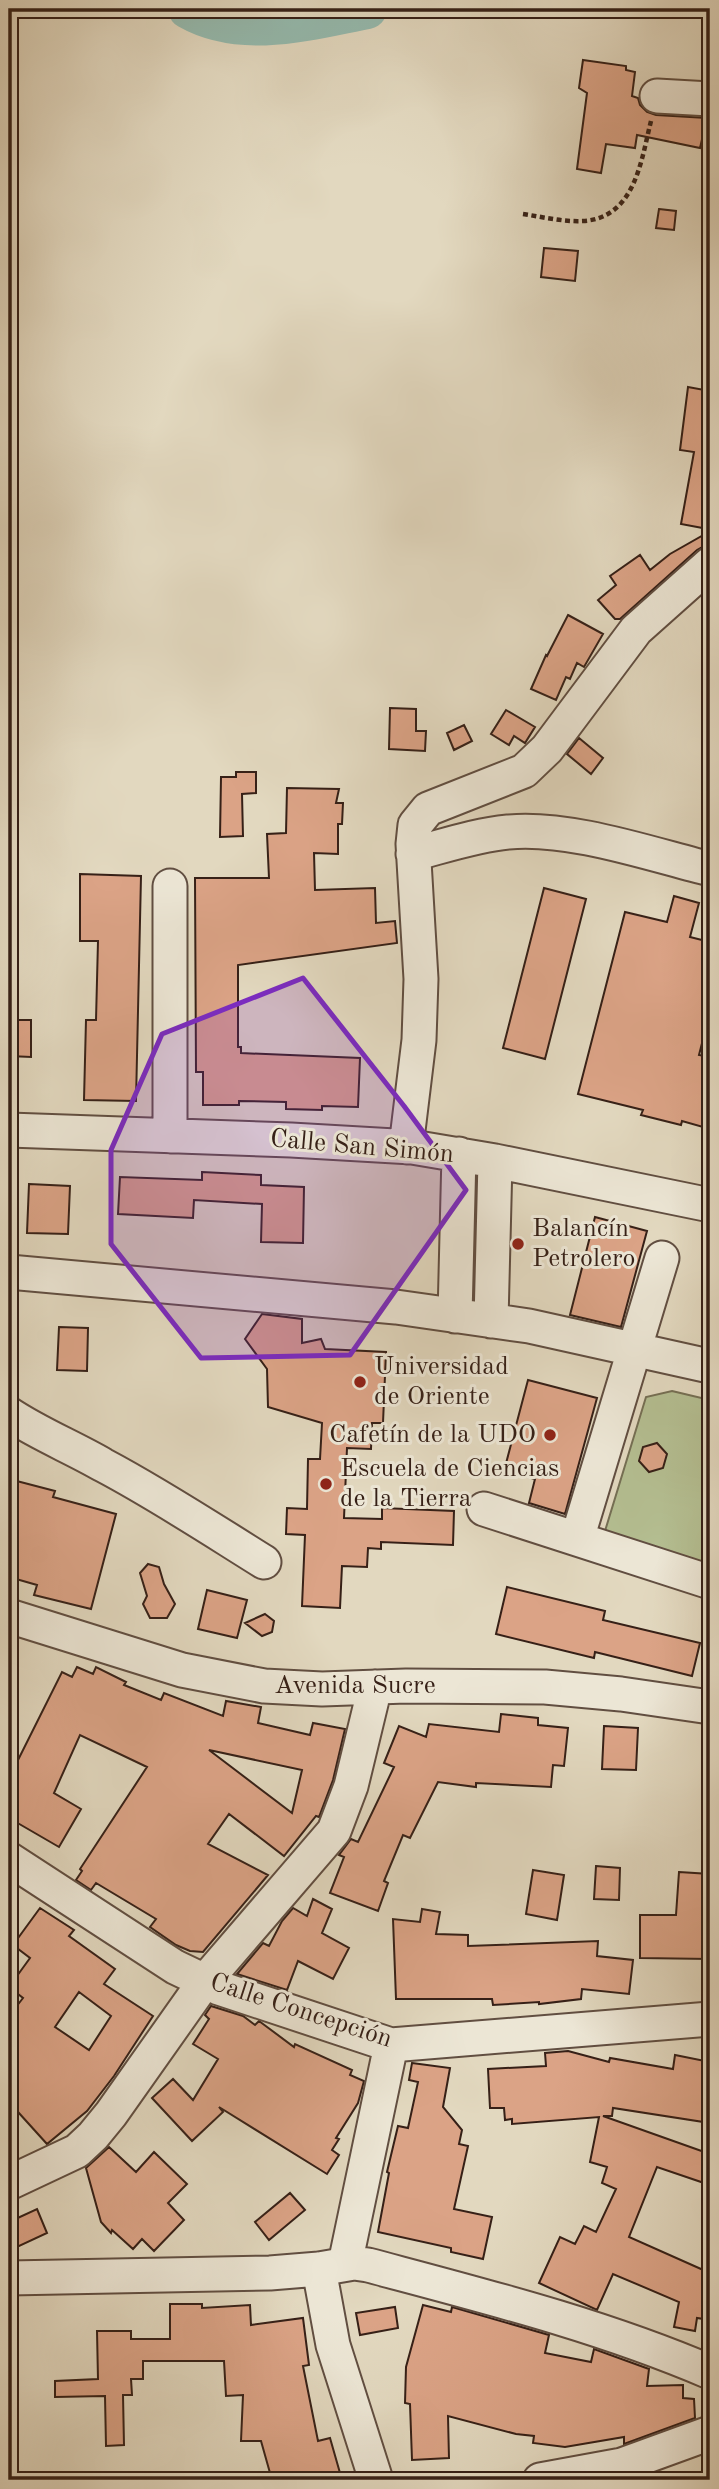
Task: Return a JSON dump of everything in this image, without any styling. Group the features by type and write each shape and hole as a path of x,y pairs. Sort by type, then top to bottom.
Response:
{"street":[{"path":"657,96 710,99"},
{"path":"406,1147 419,1040 421,979 413,854 415,825 428,809 524,771 547,749 636,630 710,564"},
{"path":"413,854 487,835 511,831 540,832 593,840 710,869"},
{"path":"170,886 170,1136"},
{"name":"Calle San Simón","path":"9,1130 364,1143 406,1147 459,1154 710,1205"},
{"path":"455,1315 459,1154"},
{"path":"491,1321 495,1161"},
{"path":"577,1539 662,1258"},
{"path":"9,1272 396,1307 529,1326 709,1366"},
{"path":"9,1414 46,1437 134,1482 264,1562"},
{"path":"484,1508 710,1582"},
{"name":"Avenida Sucre","path":"9,1616 182,1670 228,1681 292,1688 545,1687 621,1694 710,1707"},
{"path":"9,2183 77,2151 93,2136 205,1981 334,1831 351,1786 374,1687"},
{"name":"Calle Concepción","path":"9,1859 175,1967 219,1988 391,2045 710,2019"},
{"path":"376,2480 333,2345 332,2267 391,2045"},
{"path":"9,2278 270,2273 368,2265 576,2322 631,2340 710,2372"},
{"path":"540,2480 622,2465 710,2433"}],"path":[{"path":"523,214 584,221 615,211 631,193 639,172 657,96"}],"highlighted area":[{"path":"303,978 466,1190 350,1355 201,1358 111,1244 111,1150 162,1034"}],"green space":[{"path":"672,1391 710,1400 710,1565 605,1531 646,1397"}],"building":[{"path":"583,60 626,66 626,70 635,72 632,96 638,98 640,105 647,112 707,118 700,148 637,135 635,148 606,144 601,173 577,169 587,93 579,88"},
{"path":"659,209 676,211 674,230 656,228"},
{"path":"544,248 578,251 575,281 541,277"},
{"path":"688,387 710,391 708,529 681,524 694,452 680,450"},
{"path":"707,533 704,546 620,619 615,619 598,600 616,585 610,576 640,555 650,570 670,554"},
{"path":"568,615 603,634 584,667 577,663 570,679 566,677 556,700 531,689"},
{"path":"390,708 416,709 416,731 426,731 425,751 389,749"},
{"path":"506,710 535,727 525,743 514,736 509,745 491,734"},
{"path":"464,725 472,741 454,750 447,733"},
{"path":"579,738 603,758 591,774 567,754"},
{"path":"236,772 256,772 256,793 242,794 243,836 220,837 221,777 236,777"},
{"path":"287,788 339,789 336,803 343,803 342,824 338,824 338,854 314,853 315,890 375,888 376,923 395,921 397,943 238,965 238,1047 241,1047 241,1053 360,1058 358,1107 286,1109 286,1102 239,1101 239,1105 203,1105 203,1072 196,1072 195,878 269,878 267,834 286,833"},
{"path":"80,874 141,876 136,1101 84,1100 86,1020 96,1020 98,941 80,941"},
{"path":"544,888 586,899 545,1059 503,1048"},
{"path":"674,896 699,903 690,937 710,942 710,1012 699,1055 710,1057 710,1129 682,1121 681,1125 641,1115 643,1110 578,1094 625,912 667,922"},
{"path":"9,1020 31,1020 31,1057 9,1056"},
{"path":"202,1172 261,1175 261,1185 304,1187 303,1243 261,1242 262,1204 194,1200 193,1218 118,1214 120,1177 202,1180"},
{"path":"29,1184 70,1186 68,1234 27,1233"},
{"path":"595,1217 647,1231 621,1327 570,1315"},
{"name":"Escuela de Ciencias de la Tierra","path":"262,1314 302,1319 302,1343 321,1339 325,1349 386,1352 383,1423 372,1423 371,1449 347,1448 344,1518 382,1519 382,1508 454,1511 453,1545 381,1542 381,1549 368,1548 367,1567 342,1566 340,1608 302,1606 305,1535 286,1534 287,1508 307,1509 308,1459 320,1459 322,1423 268,1407 267,1369 245,1339"},
{"path":"59,1327 88,1328 87,1371 57,1370"},
{"name":"Cafetín de la UDO","path":"528,1380 597,1398 565,1514 529,1503 535,1479 504,1471"},
{"path":"657,1443 667,1454 663,1468 649,1472 639,1461 643,1447"},
{"path":"9,1479 55,1491 53,1497 116,1514 91,1609 34,1595 37,1585 9,1577"},
{"path":"148,1564 159,1567 164,1584 175,1604 167,1618 150,1618 143,1604 147,1596 140,1573"},
{"path":"507,1587 605,1611 603,1620 700,1643 692,1676 595,1652 594,1658 496,1634"},
{"path":"207,1590 247,1600 237,1638 198,1629"},
{"path":"265,1614 274,1621 272,1632 262,1636 245,1623"},
{"path":"77,1667 93,1674 96,1667 126,1682 124,1685 161,1700 164,1693 223,1716 226,1701 261,1707 258,1723 310,1735 313,1723 345,1729 333,1780 319,1817 316,1816 284,1856 229,1814 208,1844 268,1875 203,1952 190,1951 176,1945 150,1927 156,1919 96,1883 91,1890 76,1880 82,1871 80,1869 147,1767 80,1735 54,1793 81,1809 59,1847 9,1818 9,1778 62,1672 72,1677","holes":["209,1750 302,1770 292,1813"]},
{"path":"501,1714 538,1718 538,1725 568,1728 564,1766 553,1765 551,1787 476,1783 476,1787 438,1782 410,1838 403,1835 384,1881 388,1883 378,1911 330,1893 344,1857 339,1855 351,1839 358,1842 394,1767 384,1763 399,1726 426,1737 429,1724 499,1732"},
{"path":"604,1726 638,1728 636,1770 602,1769"},
{"path":"596,1866 620,1868 619,1900 594,1899"},
{"path":"533,1870 564,1875 557,1920 526,1914"},
{"path":"679,1872 710,1874 710,1959 640,1958 640,1915 676,1915"},
{"path":"313,1899 332,1909 322,1933 349,1948 333,1979 298,1961 287,1990 237,1974 263,1943 269,1946 282,1921 293,1908 307,1916"},
{"path":"40,1908 74,1930 69,1936 115,1969 104,1984 153,2016 114,2076 87,2111 47,2144 9,2102 9,2016 23,1998 9,1987 30,1958 13,1945","holes":["79,1992 111,2016 89,2050 55,2027"]},
{"path":"422,1909 440,1912 436,1934 468,1935 468,1946 598,1941 597,1956 633,1960 629,1994 582,1989 581,1999 539,2004 493,2005 492,1999 396,1999 393,1919 420,1922"},
{"path":"211,2006 243,2016 255,2025 259,2021 294,2047 295,2044 352,2070 350,2075 364,2081 358,2103 336,2138 339,2139 332,2150 339,2155 327,2174 219,2107 223,2112 192,2141 152,2098 173,2079 193,2100 218,2059 193,2044 209,2019 205,2015"},
{"path":"568,2051 609,2062 610,2058 673,2069 675,2055 710,2062 710,2123 613,2108 612,2116 603,2116 710,2154 710,2185 657,2167 629,2237 710,2273 710,2320 697,2318 695,2331 674,2327 679,2302 613,2274 597,2310 539,2283 560,2237 575,2244 584,2226 596,2232 616,2189 602,2183 607,2167 590,2162 599,2117 512,2124 512,2119 505,2120 504,2108 490,2108 488,2069 546,2066 545,2053"},
{"path":"412,2063 450,2068 443,2107 462,2130 459,2144 468,2146 454,2209 492,2217 483,2259 451,2252 451,2248 378,2232 389,2173 387,2172 398,2126 408,2128 418,2082 409,2080"},
{"path":"109,2147 136,2172 154,2152 187,2184 168,2203 184,2220 154,2251 142,2239 133,2249 101,2222 86,2168"},
{"path":"290,2193 305,2210 269,2240 255,2222"},
{"path":"37,2209 47,2233 17,2247 9,2229 9,2222"},
{"path":"170,2304 202,2304 202,2308 250,2305 251,2325 303,2318 309,2365 303,2366 318,2441 330,2438 342,2480 272,2480 261,2441 241,2441 243,2395 226,2396 224,2361 143,2361 143,2379 131,2379 132,2395 123,2395 124,2445 106,2446 105,2396 55,2397 55,2381 98,2379 97,2331 131,2331 131,2339 170,2339"},
{"path":"423,2305 451,2312 452,2307 549,2335 545,2353 591,2362 594,2349 649,2369 647,2386 683,2385 683,2398 694,2399 695,2418 624,2444 624,2437 565,2447 533,2443 534,2436 516,2434 448,2416 449,2458 412,2460 410,2404 405,2403 406,2367"},
{"path":"395,2307 398,2328 360,2335 356,2313"}],"waterway":[{"path":"188,9 231,24 253,26 300,22 367,9"}],"place":[{"name":"Balancín Petrolero","path":"518,1244"},
{"name":"Universidad de Oriente","path":"360,1382"},
{"name":"Cafetín de la UDO","path":"550,1435"},
{"name":"Escuela de Ciencias de la Tierra","path":"326,1484"}]}
